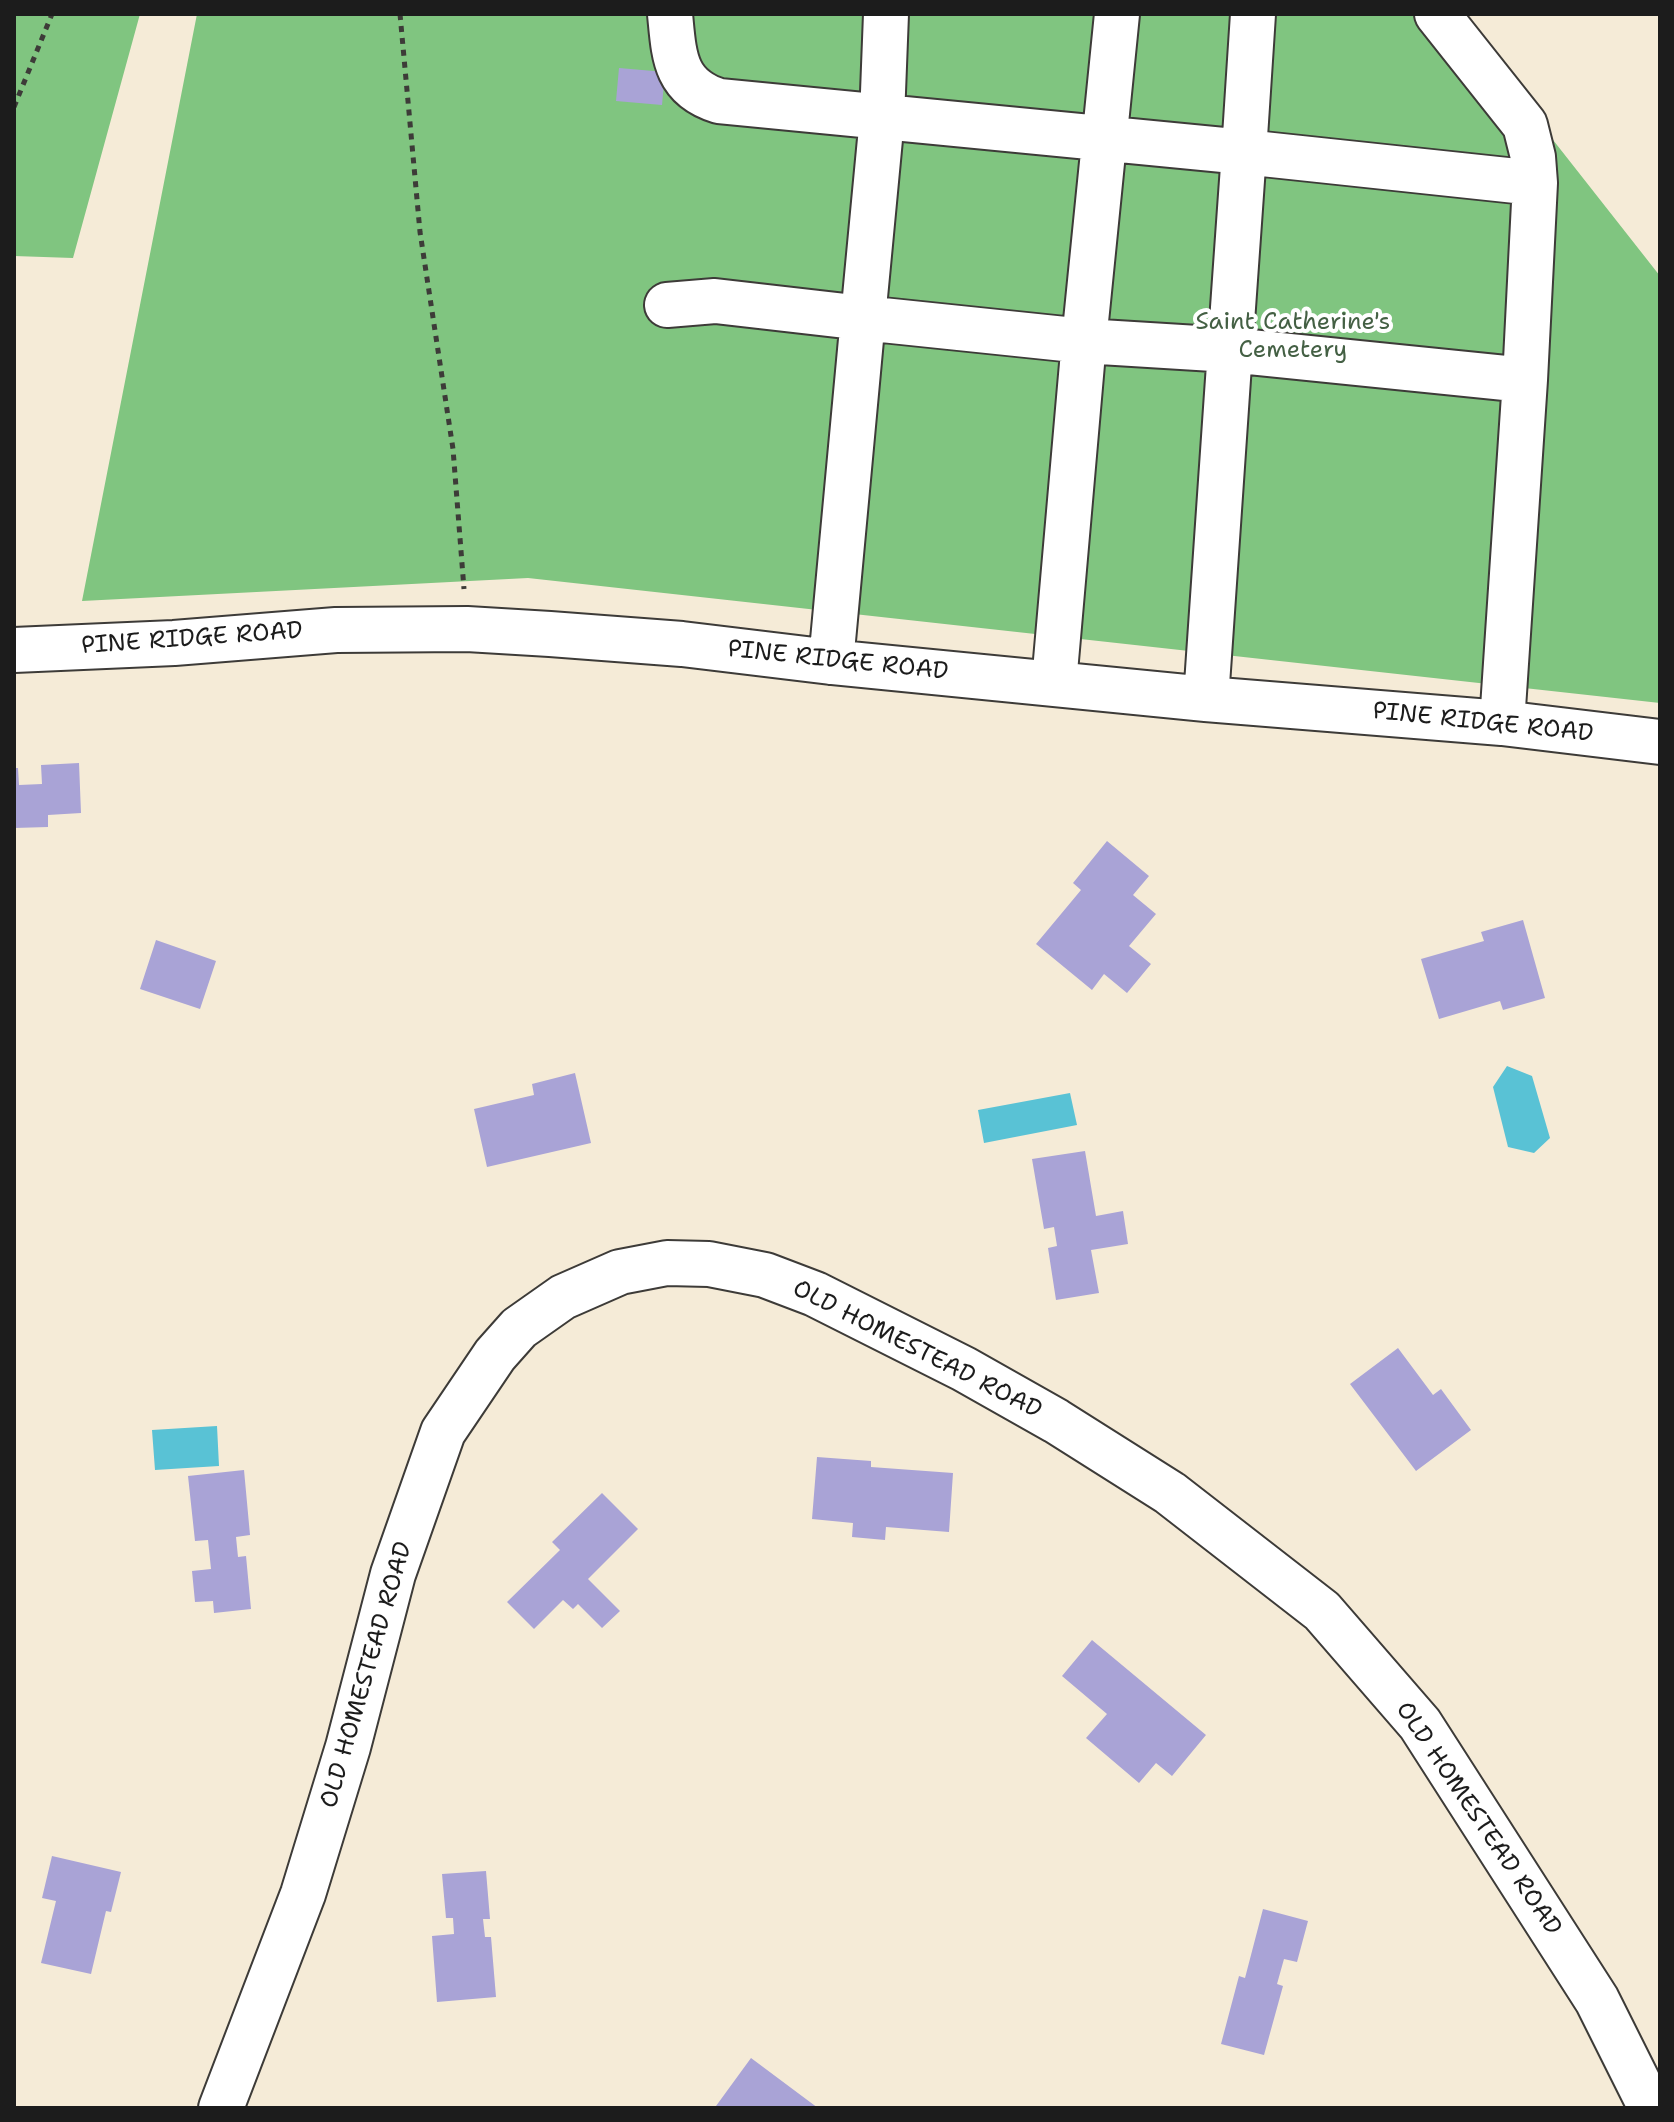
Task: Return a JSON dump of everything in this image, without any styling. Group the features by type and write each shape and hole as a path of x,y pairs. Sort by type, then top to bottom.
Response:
{"street":[{"path":"670,14 674,51 680,71 702,96 719,101 1535,183"},
{"path":"831,662 882,118 886,14"},
{"path":"1054,683 1117,14"},
{"path":"1206,699 1253,14"},
{"path":"1437,14 1525,125 1533,157 1535,183 1525,380 1502,723"},
{"path":"667,305 715,301 1084,341 1230,350 1525,380"},
{"name":"PINE RIDGE ROAD","path":"14,650 174,643 336,630 467,629 655,642 1206,699 1502,723 1660,742"},
{"name":"OLD HOMESTEAD ROAD","path":"222,2108 303,1894 348,1747 393,1574 443,1432 495,1355 519,1328 563,1297 620,1272 667,1263 709,1264 765,1275 815,1294 964,1369 1056,1421 1170,1493 1322,1611 1420,1724 1597,2000 1651,2108"}],"path":[{"path":"14,107 52,14"},
{"path":"400,14 420,232 453,449 467,629"}],"green space":[{"path":"14,14 140,14 73,258 14,256"},
{"name":"Saint Catherine's Cemetery","path":"197,14 1454,14 1660,276 1660,703 528,578 82,601"}],"water":[{"path":"1507,1066 1532,1076 1550,1138 1534,1153 1508,1147 1493,1087"},
{"path":"1070,1093 1077,1125 984,1143 978,1110"},
{"path":"217,1426 219,1466 155,1470 152,1430"}],"building":[{"path":"619,68 665,72 662,105 616,101"},
{"path":"79,763 81,813 48,815 48,827 14,828 14,768 18,768 19,785 42,784 41,765"},
{"path":"1107,841 1149,876 1133,895 1156,914 1129,946 1151,964 1127,993 1104,974 1092,990 1036,944 1081,890 1073,883"},
{"path":"1523,920 1545,998 1503,1010 1500,1001 1439,1019 1421,959 1484,941 1481,932"},
{"path":"156,940 216,961 200,1009 140,989"},
{"path":"575,1073 591,1143 487,1167 474,1109 534,1095 532,1084"},
{"path":"1085,1151 1096,1216 1123,1211 1128,1244 1091,1250 1099,1293 1056,1300 1048,1248 1057,1246 1054,1227 1044,1229 1032,1159"},
{"path":"1398,1348 1433,1395 1441,1389 1471,1430 1416,1471 1350,1384"},
{"path":"817,1457 871,1461 871,1467 953,1473 949,1532 886,1527 885,1540 852,1537 853,1523 812,1519"},
{"path":"244,1470 250,1535 236,1537 238,1557 246,1556 251,1609 214,1613 213,1601 195,1602 192,1571 211,1569 208,1540 195,1541 188,1476"},
{"path":"602,1493 638,1529 588,1579 620,1611 602,1628 578,1604 573,1609 563,1600 534,1629 507,1602 560,1550 552,1542"},
{"path":"1092,1640 1206,1735 1172,1776 1156,1763 1139,1783 1086,1738 1107,1714 1062,1676"},
{"path":"52,1856 121,1872 111,1912 106,1911 91,1974 41,1963 56,1901 42,1898"},
{"path":"486,1871 490,1919 483,1919 485,1937 491,1937 496,1997 437,2002 432,1936 454,1934 453,1918 446,1918 442,1874"},
{"path":"1263,1909 1308,1921 1297,1962 1284,1959 1277,1984 1283,1986 1264,2055 1221,2044 1239,1976 1245,1978"},
{"path":"751,2058 818,2108 718,2108 716,2106"}]}
